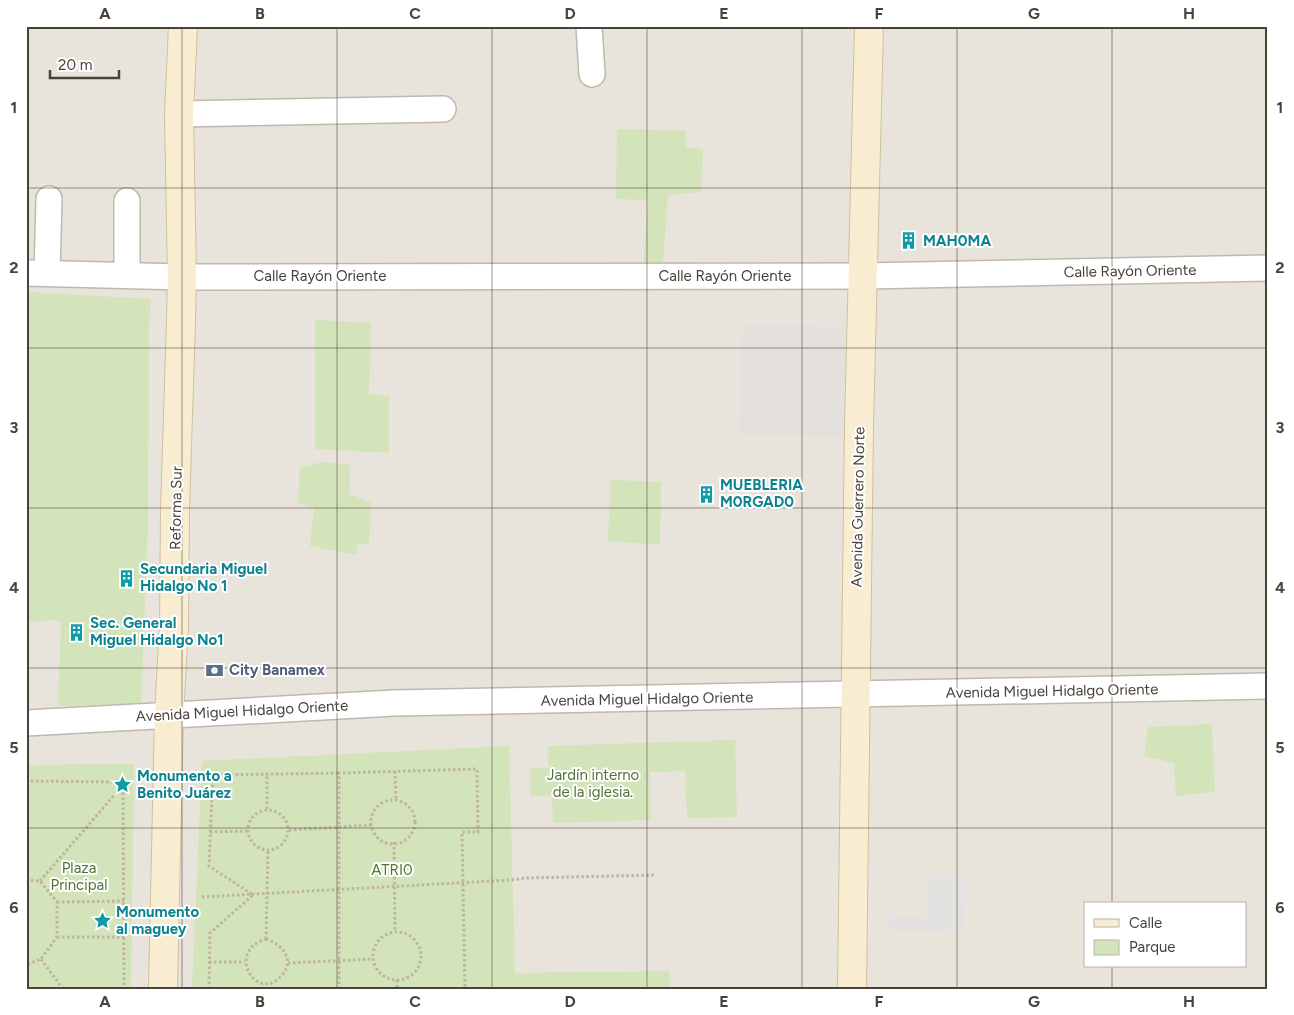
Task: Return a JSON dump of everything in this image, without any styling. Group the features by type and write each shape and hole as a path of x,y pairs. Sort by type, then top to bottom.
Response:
{"main road":[{"name":"Reforma Sur","path":"163,989 182,277 179,114 183,26"},
{"name":"Avenida Guerrero Norte","path":"852,989 859,426 869,26"}],"street":[{"path":"589,26 592,74"},
{"path":"179,114 443,109"},
{"path":"37,273 49,199"},
{"path":"127,201 127,275"},
{"name":"Calle Rayón Oriente","path":"37,273 182,277 864,276 1268,268"},
{"name":"Avenida Miguel Hidalgo Oriente","path":"26,722 394,703 1268,686"}],"path":[{"path":"253,895 209,866 213,775 477,769 478,832 462,832 465,989"},
{"path":"395,771 396,801"},
{"path":"339,773 339,989"},
{"path":"266,810 267,774"},
{"path":"26,781 113,782 123,785"},
{"path":"40,881 123,785"},
{"path":"123,785 124,989"},
{"path":"386,801 403,802 415,814 414,832 402,842 386,843 379,839 372,825 372,815 378,805 386,801"},
{"path":"266,810 275,810 281,814 287,822 288,830 286,840 274,850 268,851 255,845 248,831 254,816 266,810"},
{"path":"288,830 372,825"},
{"path":"210,832 248,831"},
{"path":"394,842 395,931"},
{"path":"266,939 268,851"},
{"path":"202,897 526,878 656,874"},
{"path":"26,880 40,881 56,902 57,936 41,959 26,965"},
{"path":"209,989 210,934 253,895"},
{"path":"56,902 124,901"},
{"path":"395,931 413,938 420,952 420,963 415,972 408,977 397,980 380,974 373,959 374,949 379,940 395,931"},
{"path":"57,936 124,937"},
{"path":"266,939 281,946 286,954 288,963 286,970 280,977 265,987 252,977 247,970 245,962 251,947 258,941 266,939"},
{"path":"41,959 63,989"},
{"path":"288,963 373,959"},
{"path":"209,962 245,962"},
{"path":"397,980 397,989"}],"shaded area":[{"path":"26,26 1268,26 1268,989 26,989"},
{"path":"743,325 853,327 852,437 739,435"},
{"path":"930,874 966,875 964,933 887,931 887,915 927,917"}],"green space":[{"path":"617,129 685,131 686,147 703,149 701,192 668,195 662,274 643,272 648,200 616,199"},
{"path":"26,292 151,299 149,324 148,524 141,704 58,706 61,623 54,620 26,622"},
{"path":"315,320 371,323 369,394 389,396 389,453 315,449"},
{"path":"322,462 350,465 350,494 371,503 369,544 357,545 356,555 310,546 314,509 298,503 300,468"},
{"path":"611,480 661,482 660,545 608,541"},
{"path":"1212,724 1215,792 1176,796 1174,763 1144,756 1148,727"},
{"name":"Jardín interno de la iglesia.","path":"735,740 737,817 687,818 685,771 650,772 651,820 553,823 552,795 531,796 530,768 549,768 548,746"},
{"name":"ATRI0","path":"509,746 515,973 669,971 670,989 192,989 202,761"},
{"name":"Plaza Principal","path":"134,764 131,989 26,989 26,765"}],"place":[{"name":"MAH0MA","path":"909,241"},
{"name":"MUEBLERIA M0RGAD0","path":"706,494"},
{"name":"Secundaria Miguel Hidalgo No 1","path":"126,578"},
{"name":"Sec. General Miguel Hidalgo No1","path":"76,632"},
{"name":"City Banamex","path":"215,670"},
{"name":"Monumento a Benito Juárez","path":"123,785"},
{"name":"Monumento al maguey","path":"102,921"}]}
